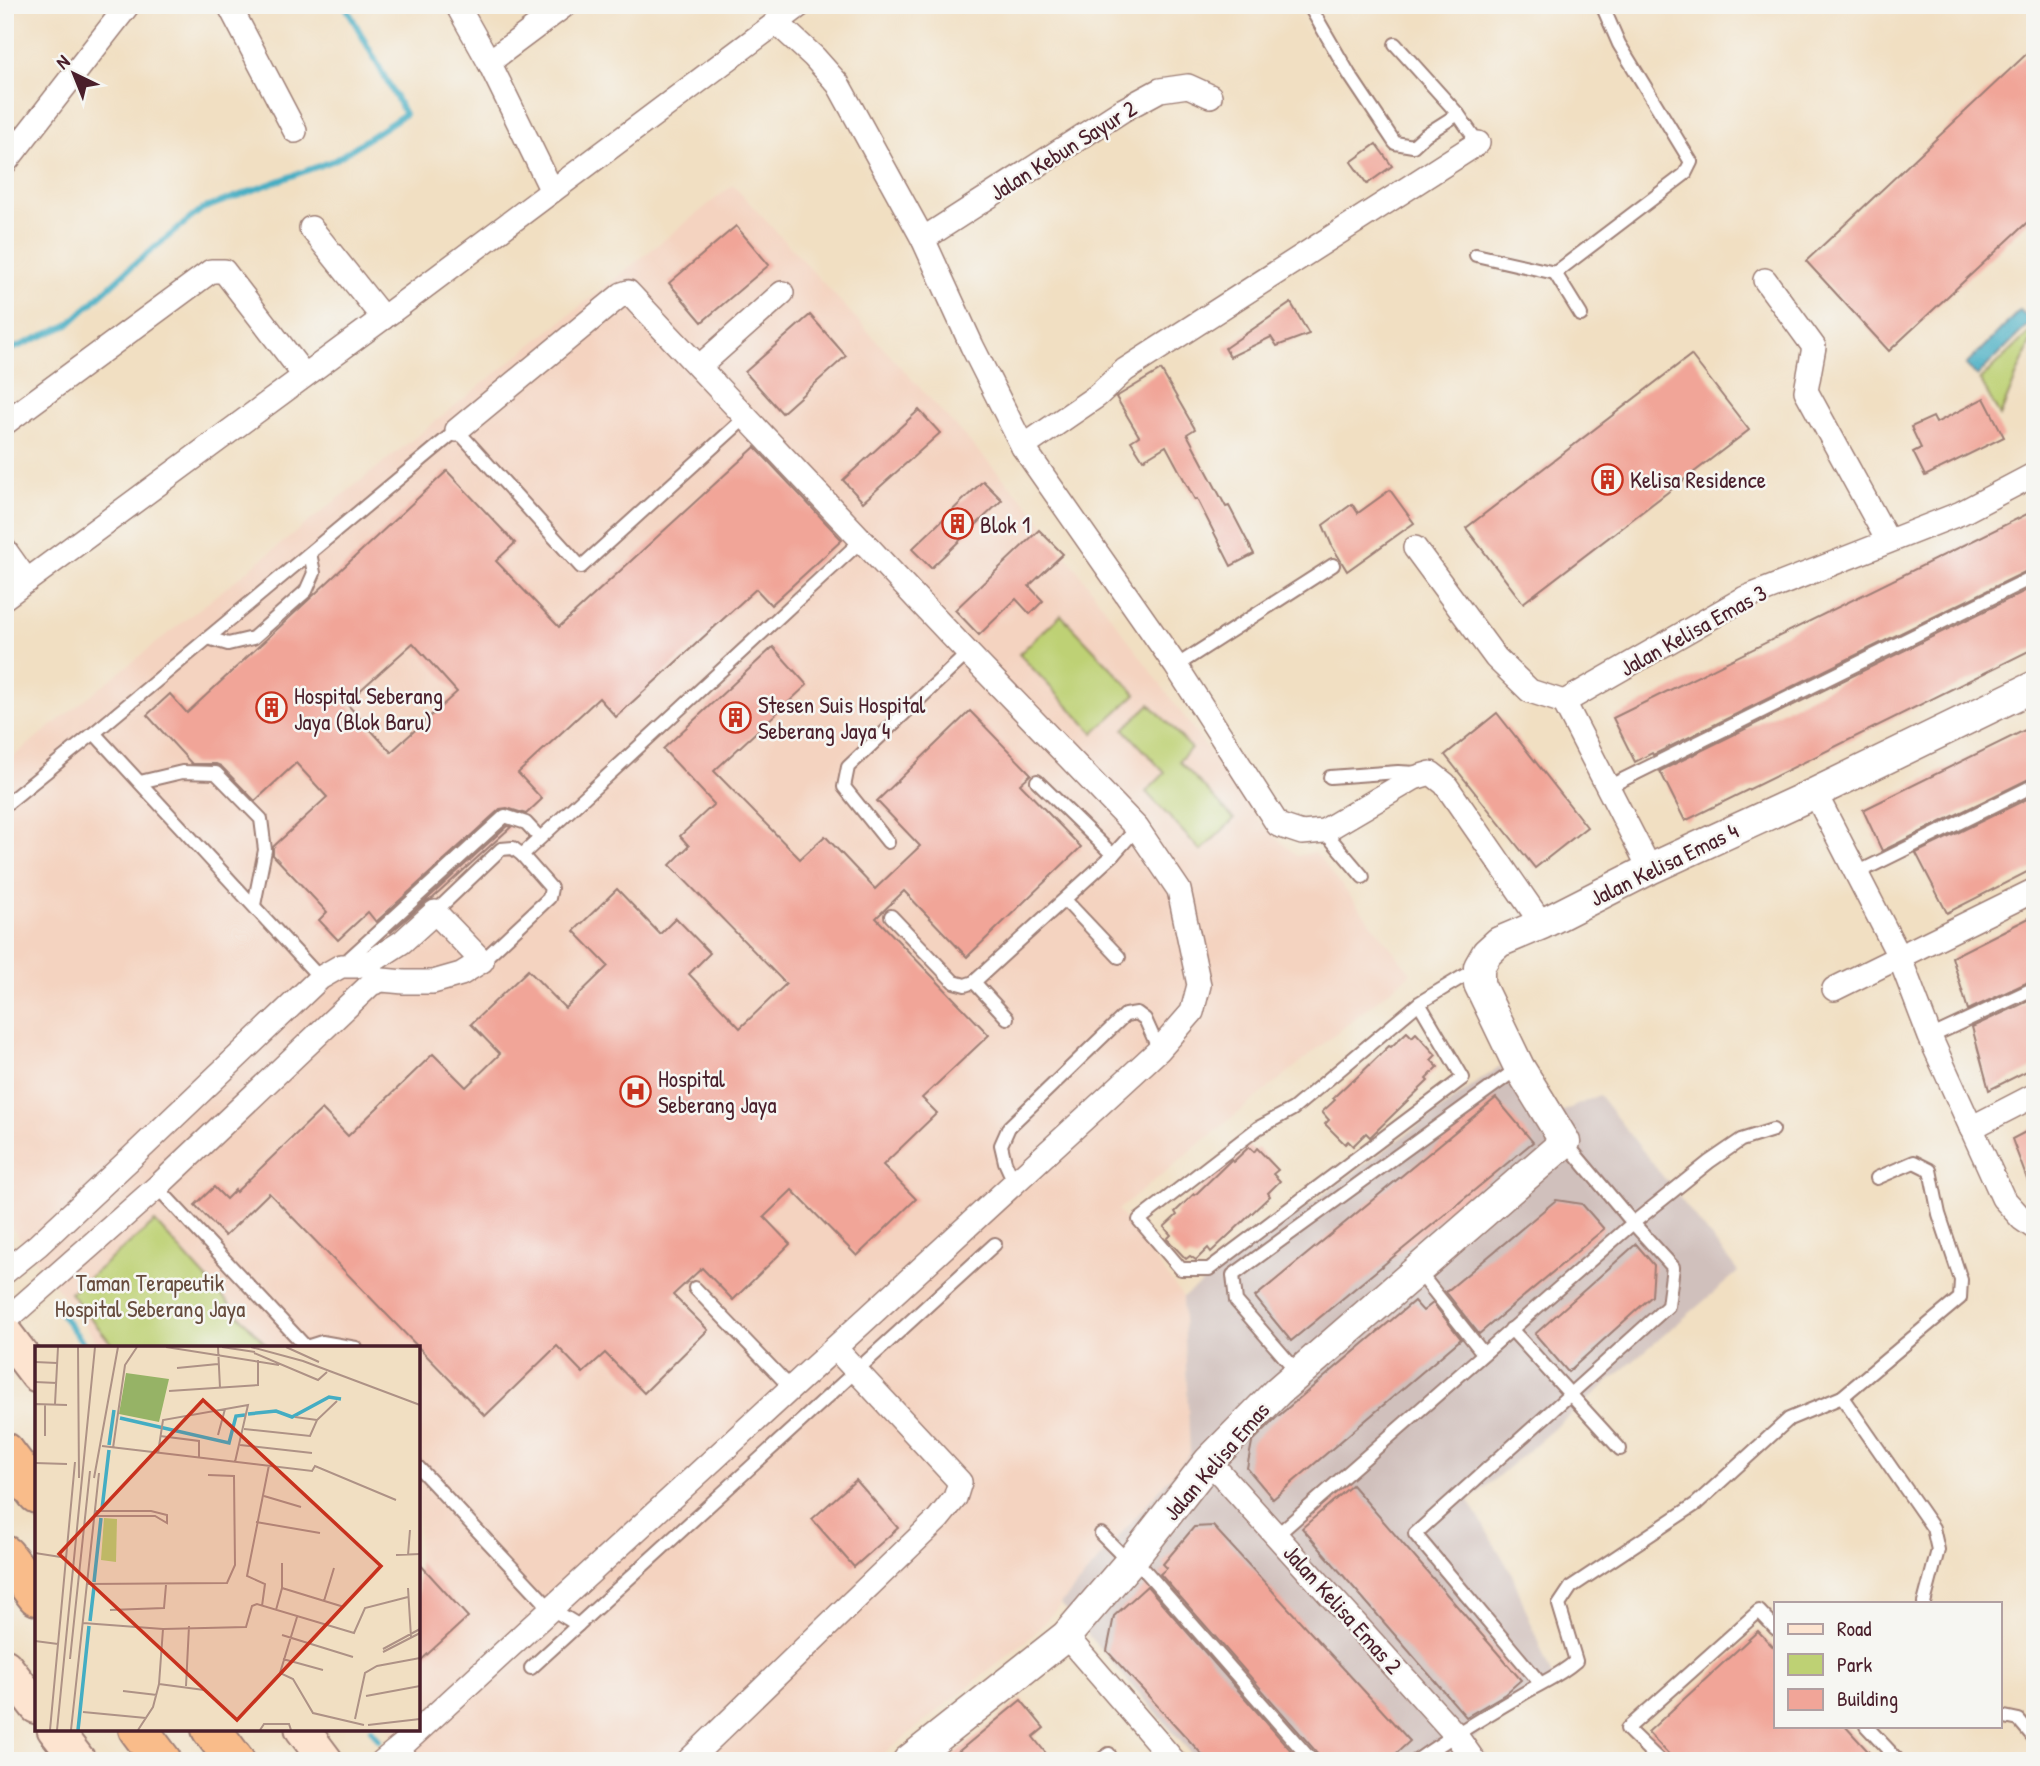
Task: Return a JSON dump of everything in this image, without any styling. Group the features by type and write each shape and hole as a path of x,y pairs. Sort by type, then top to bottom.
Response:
{"highway":[{"path":"7,1454 35,1491"},
{"path":"5,1555 35,1593"},
{"path":"140,1731 162,1761"},
{"path":"212,1731 235,1761"}],"main road":[{"path":"5,1333 35,1372"},
{"path":"5,1666 35,1704"},
{"path":"304,1731 326,1761"}],"street":[{"path":"5,163 128,5"},
{"path":"229,5 295,131"},
{"path":"457,5 489,62 552,191"},
{"path":"489,62 565,5"},
{"path":"5,597 800,5"},
{"path":"776,22 814,57 838,84 923,239 968,338 1023,447 1176,666 1278,825 1302,833 1324,831 1414,778 1431,773 1445,785 1542,924"},
{"name":"Jalan Kebun Sayur 2","path":"923,239 1123,110 1160,90 1188,86 1210,96"},
{"path":"1023,447 1097,396 1125,370 1478,143"},
{"path":"310,228 383,318"},
{"path":"5,423 211,271 224,271 304,375"},
{"path":"1765,280 1814,347 1806,391 1888,541"},
{"path":"420,1730 1159,1049 1192,1013 1199,985 1179,890 1137,828 628,292 622,294 457,430"},
{"path":"699,367 782,293"},
{"name":"Jalan Kelisa Emas 3","path":"1564,702 1745,597 1961,513 2035,474"},
{"path":"1415,548 1496,658 1530,691 1564,702 1650,869"},
{"path":"5,551 27,581"},
{"name":"Jalan Kelisa Emas 4","path":"1479,967 1487,953 1499,942 1542,924 1650,869 1815,793 2035,686"},
{"path":"1815,793 1899,956 1930,1037 2003,1198 2034,1228"},
{"path":"1834,989 2035,890"},
{"path":"5,1272 38,1245 320,978 341,965 357,965 374,960 402,942 435,912 482,961 461,974 433,982 382,979 372,984 157,1188 5,1321"},
{"path":"1479,967 1479,984 1519,1067 1565,1142"},
{"path":"253,1043 280,1071"},
{"path":"1971,1128 2035,1095"},
{"name":"Jalan Kelisa Emas","path":"908,1761 1066,1636 1132,1560 1209,1461 1278,1391 1565,1142"},
{"path":"130,1159 157,1188"},
{"path":"688,1761 938,1519 955,1498 960,1482 835,1348"},
{"name":"Jalan Kelisa Emas 2","path":"1209,1461 1455,1734 1474,1761"},
{"path":"1066,1636 1174,1761"},
{"path":"383,1761 419,1731"}],"lane":[{"path":"1309,5 1349,74 1395,143 1413,146 1458,114"},
{"path":"1555,273 1685,174 1691,162 1619,44 1602,5"},
{"path":"1395,44 1458,114 1478,143"},
{"path":"1476,255 1555,273 1581,315"},
{"path":"5,805 457,430 581,567 746,417"},
{"path":"522,855 862,540"},
{"path":"208,638 228,644 253,638 306,591 314,573 310,553"},
{"path":"1176,666 1333,565"},
{"path":"1608,787 2035,576"},
{"path":"888,842 844,787 848,767 968,653"},
{"path":"94,733 320,978"},
{"path":"140,782 182,772 216,773 261,819 265,850 254,905"},
{"path":"1331,777 1398,772 1431,773"},
{"path":"1037,781 1113,855"},
{"path":"1857,873 2035,785"},
{"path":"341,965 505,816 526,823 540,838"},
{"path":"891,916 954,982 965,985 974,982 1113,855 1137,828"},
{"path":"1324,831 1363,877"},
{"path":"435,912 501,849 513,848 522,855 551,888 550,898 482,961"},
{"path":"1065,900 1119,957"},
{"path":"1419,1003 1463,1078 1209,1269 1181,1269 1139,1220 1258,1128 1293,1109 1419,1003 1479,967"},
{"path":"974,982 1007,1018"},
{"path":"1930,1037 2035,988"},
{"path":"1014,1182 1001,1145 1009,1127 1125,1015 1137,1013 1144,1019 1159,1049"},
{"path":"1299,1374 1236,1301 1233,1275 1519,1067"},
{"path":"1277,1535 1633,1223 1741,1140 1773,1130"},
{"path":"1540,1683 1415,1534 1668,1306 1673,1266 1565,1142"},
{"path":"1416,1761 1540,1683 1561,1674 1576,1661 1559,1605 1571,1587 1696,1504 1789,1419 1842,1397 1960,1298 1961,1280 1939,1214 1930,1170 1914,1162 1877,1178"},
{"path":"157,1188 305,1346"},
{"path":"531,1668 995,1244"},
{"path":"1418,1271 1483,1353"},
{"path":"695,1288 791,1388"},
{"path":"1511,1329 1620,1449"},
{"path":"309,1346 322,1342 345,1346"},
{"path":"1842,1397 1933,1528 1938,1550 1924,1602"},
{"path":"420,1469 550,1608 578,1626"},
{"path":"1101,1534 1132,1560 1312,1761"},
{"path":"1660,1761 1627,1729 1759,1611 1774,1627"},
{"path":"2002,1716 2019,1720 2035,1739"},
{"path":"1868,1728 1897,1759 1895,1761"}],"shaded area":[{"name":"Hospital Seberang Jaya","path":"733,185 1037,515 1264,826 1297,856 1315,852 1411,973 1118,1210 1183,1297 1190,1454 1033,1635 875,1761 411,1761 389,1731 420,1731 420,1346 100,1346 5,1219 5,763"},
{"path":"1500,1066 1538,1123 1599,1095 1738,1272 1469,1501 1512,1574 1555,1685 1473,1739 1491,1761 1198,1761 1061,1604 1190,1454 1183,1297"}],"green space":[{"path":"2035,327 2035,331 2000,416 1980,380"},
{"path":"1061,615 1136,694 1094,733 1019,654"},
{"path":"1150,704 1191,748 1179,761 1234,819 1201,851 1146,792 1165,773 1124,729"},
{"name":"Taman Terapeutik Hospital Seberang Jaya","path":"155,1222 267,1346 113,1346 70,1293"}],"water":[{"path":"2020,310 2032,321 1977,376 1966,365"}],"building":[{"path":"2035,46 2035,215 1889,351 1806,261"},
{"path":"1376,144 1392,166 1367,184 1351,162"},
{"path":"736,226 769,265 702,322 669,283"},
{"path":"1291,303 1309,334 1277,346 1271,337 1230,357 1225,348"},
{"path":"810,315 846,356 782,413 745,372"},
{"name":"Kelisa Residence","path":"1691,355 1749,430 1523,603 1466,528"},
{"path":"1161,370 1195,429 1187,434 1254,554 1231,566 1166,446 1143,460 1131,441 1139,436 1116,397"},
{"path":"1984,398 2004,437 1925,476 1913,452 1921,448 1911,427 1933,417 1936,423"},
{"path":"919,410 940,433 863,502 843,480"},
{"name":"Hospital Seberang Jaya (Blok Baru)","path":"755,447 842,540 771,605 756,589 616,717 599,698 518,773 542,799 526,814 507,808 500,809 376,922 368,912 338,940 319,920 327,912 273,855 273,847 327,797 296,763 255,801 221,766 192,764 147,715 170,694 187,713 447,471 515,543 496,561 559,627","holes":["413,643 457,692 391,752 346,703"]},
{"name":"Blok 1","path":"983,481 1002,500 931,568 912,549"},
{"path":"1390,490 1414,523 1347,571 1323,525 1352,504 1358,513"},
{"path":"2035,510 2035,567 1635,762 1613,718"},
{"path":"1039,530 1063,554 1029,586 1043,601 1030,614 1016,599 979,635 955,610"},
{"path":"2035,586 2035,648 1685,821 1660,771"},
{"path":"773,647 807,685 714,771 800,859 825,836 875,889 920,846 877,801 970,711 1031,774 1020,784 1081,847 967,957 904,891 876,918 989,1035 922,1098 937,1113 883,1165 916,1199 857,1256 792,1190 764,1217 790,1244 733,1300 702,1268 673,1295 708,1330 644,1393 605,1353 583,1373 557,1346 485,1416 269,1193 225,1236 195,1205 214,1187 226,1199 235,1190 236,1192 322,1109 348,1136 433,1054 466,1087 500,1054 471,1024 528,970 565,1008 608,966 574,931 617,889 660,934 676,918 710,953 689,974 740,1028 786,984 670,865 689,846 680,836 714,804 663,749"},
{"path":"1497,713 1587,827 1535,868 1445,755"},
{"path":"2035,725 2035,776 1882,851 1863,810"},
{"path":"2035,795 2035,868 1947,913 1916,853"},
{"path":"507,826 511,827 390,933"},
{"path":"2035,915 2035,979 1968,1010 1952,957"},
{"path":"2035,998 2035,1067 1989,1090 1972,1027"},
{"path":"1407,1032 1412,1037 1416,1033 1436,1055 1431,1060 1438,1067 1426,1079 1428,1081 1370,1137 1366,1133 1353,1146 1348,1141 1345,1144 1325,1124 1329,1120 1322,1112 1352,1080"},
{"path":"1496,1098 1533,1142 1291,1341 1255,1297"},
{"path":"2035,1127 2035,1194 2033,1195 2012,1139"},
{"path":"1249,1147 1254,1152 1257,1148 1278,1170 1273,1174 1280,1181 1268,1193 1270,1196 1211,1252 1208,1248 1196,1260 1190,1256 1186,1259 1167,1239 1171,1235 1164,1227 1194,1194"},
{"path":"1556,1200 1582,1204 1604,1229 1479,1334 1446,1292"},
{"path":"1636,1244 1654,1265 1652,1296 1568,1372 1535,1334"},
{"path":"1414,1301 1423,1311 1433,1303 1461,1339 1273,1499 1247,1468 1252,1442 1276,1418"},
{"path":"856,1480 898,1528 854,1567 812,1519"},
{"path":"1352,1485 1521,1680 1505,1694 1466,1717 1302,1528"},
{"path":"1213,1526 1410,1741 1388,1761 1321,1761 1319,1755 1160,1574 1167,1568 1163,1564 1194,1527"},
{"path":"420,1564 468,1617 420,1661"},
{"path":"1147,1586 1300,1761 1208,1761 1107,1651 1114,1616"},
{"path":"1758,1631 1774,1648 1774,1728 1847,1728 1877,1761 1675,1761 1648,1732"},
{"path":"1021,1700 1044,1728 1033,1737 1052,1761 947,1761"}],"waterway":[{"path":"5,352 68,325 131,267 202,209 335,160 405,114 345,5"},
{"path":"55,1306 85,1346"},
{"path":"372,1731 379,1740"}],"place":[{"name":"Kelisa Residence","path":"1607,479"},
{"name":"Blok 1","path":"957,524"},
{"name":"Hospital Seberang Jaya (Blok Baru)","path":"271,708"},
{"name":"Stesen Suis Hospital Seberang Jaya 4","path":"735,717"},
{"name":"Hospital Seberang Jaya","path":"635,1091"}]}
